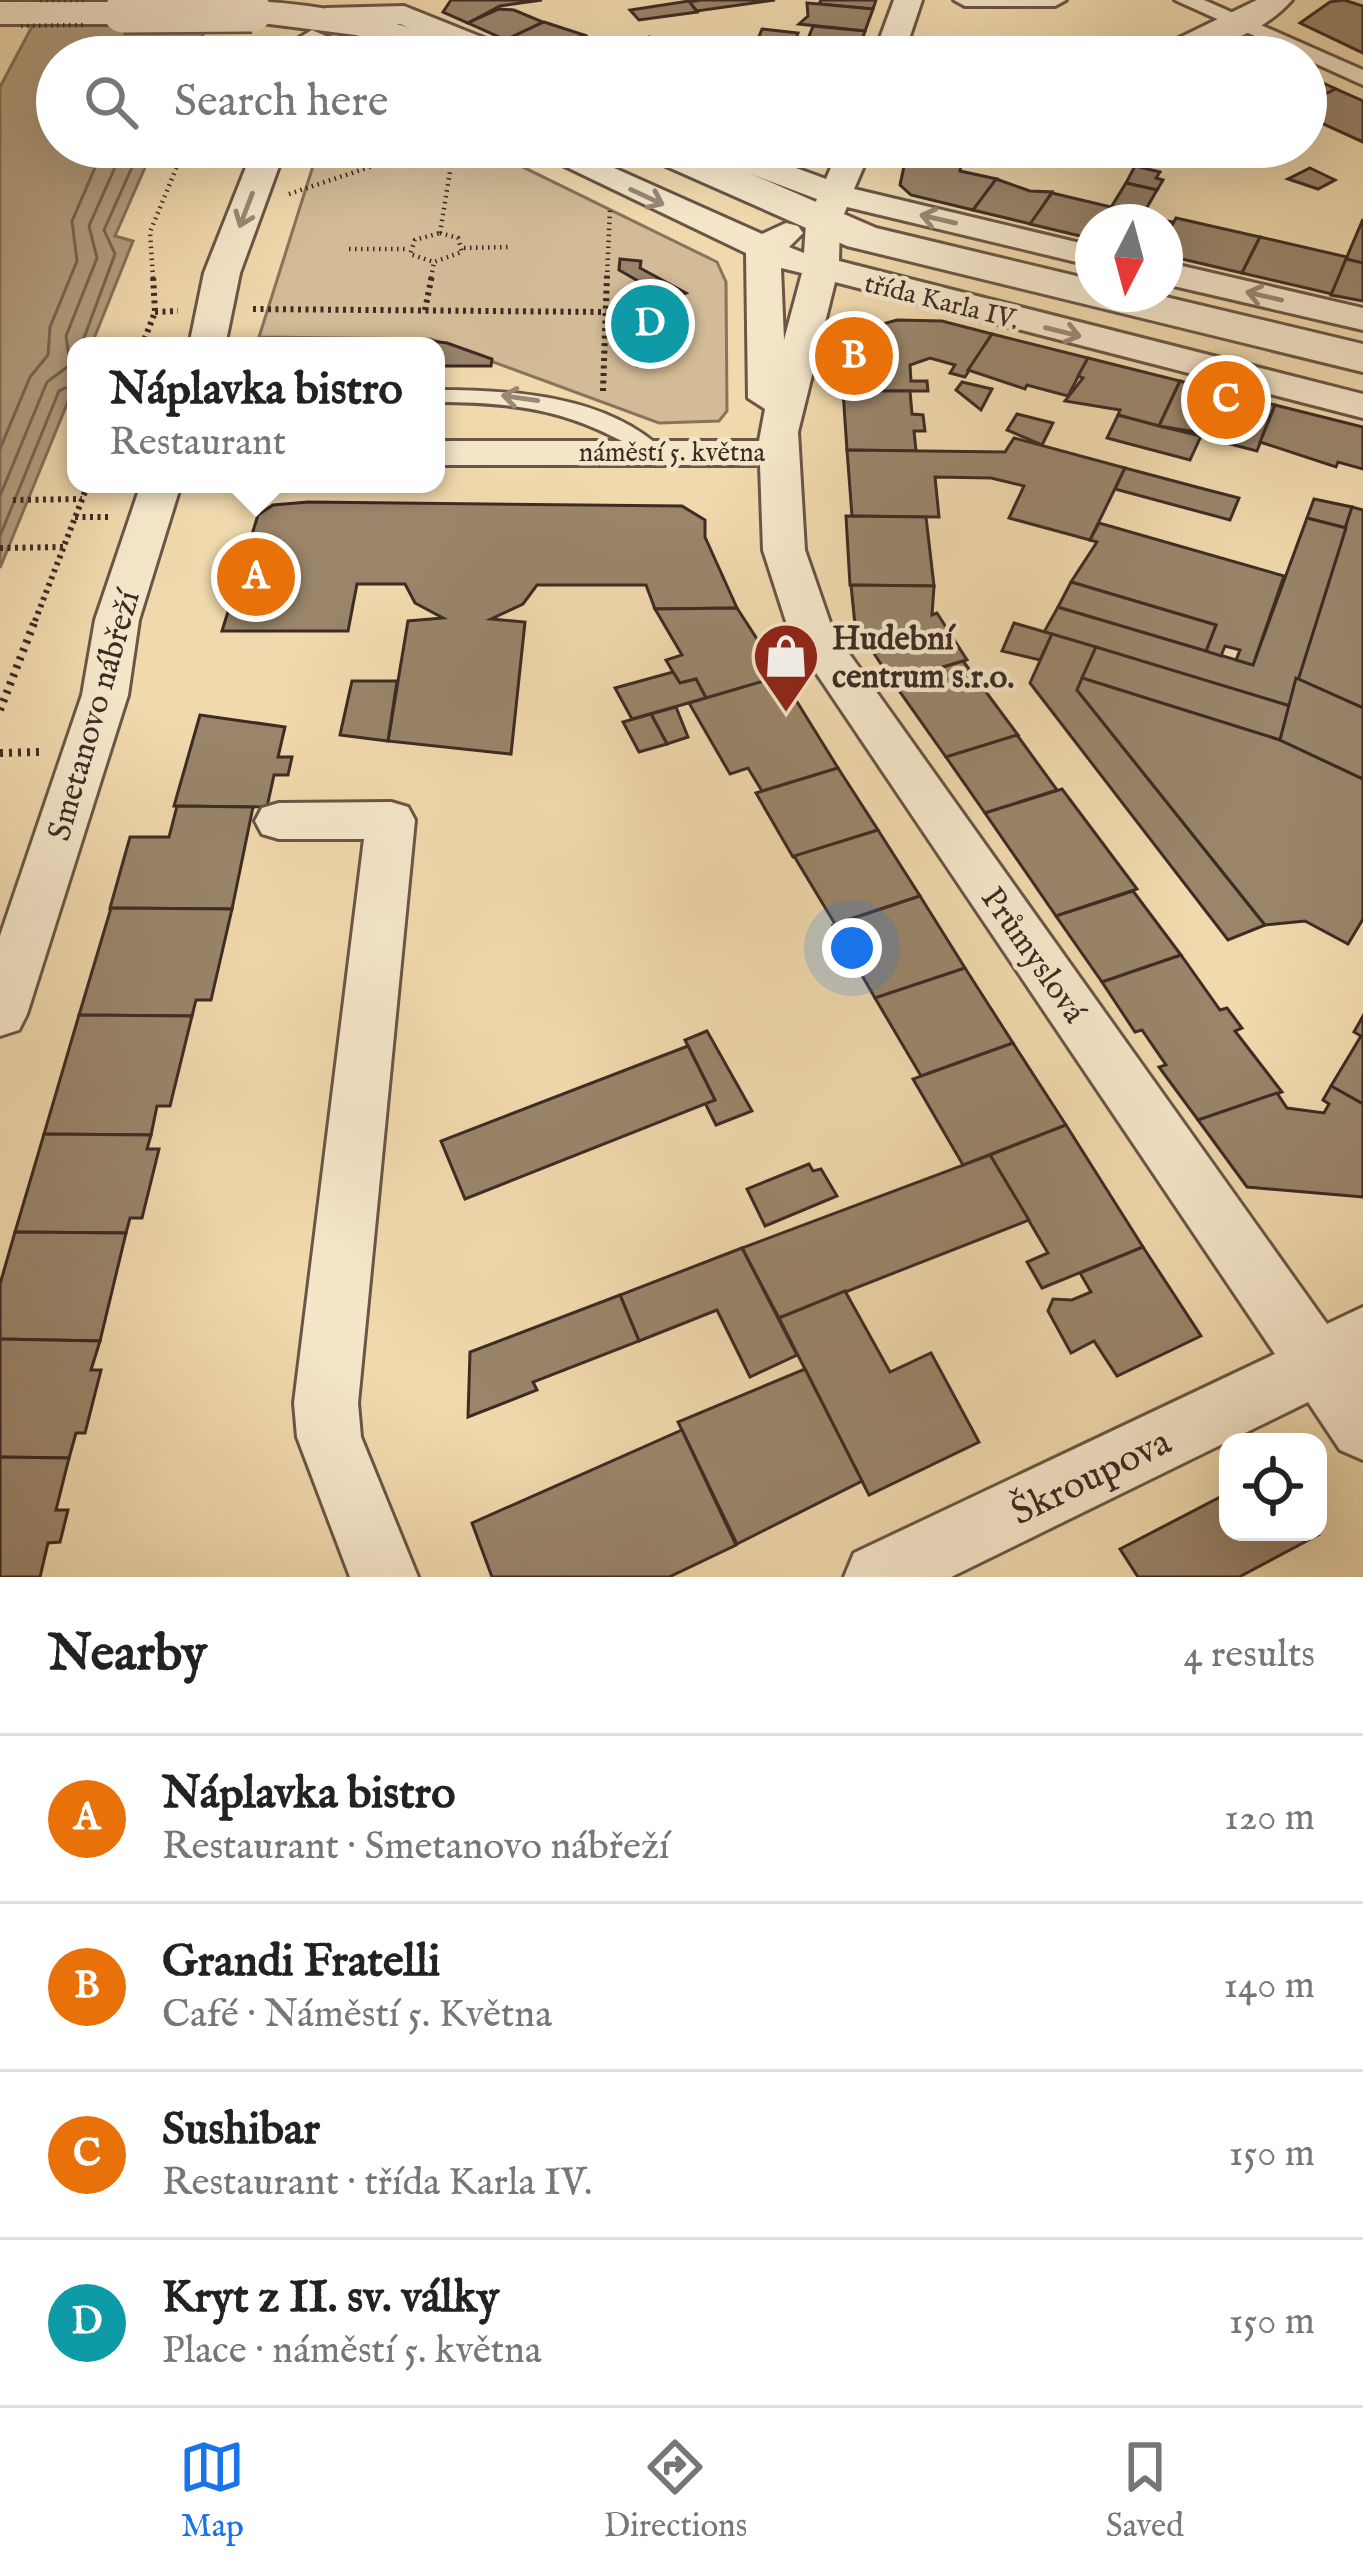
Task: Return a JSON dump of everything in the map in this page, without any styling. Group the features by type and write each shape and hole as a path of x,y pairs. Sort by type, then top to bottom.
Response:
{"street":[{"path":"895,36 908,0"},
{"path":"965,0 1055,0"},
{"path":"1186,0 1270,36"},
{"path":"1208,36 1278,0"},
{"path":"12,13 252,12 319,28 403,36"},
{"path":"319,28 404,15 455,36"},
{"path":"1327,62 1363,78"},
{"path":"210,337 219,309 222,273 262,168"},
{"path":"585,168 791,259 845,168"},
{"path":"710,168 823,211 1075,253"},
{"path":"746,168 823,211"},
{"name":"náměstí 5. května","path":"778,442 767,401 791,259 823,211"},
{"name":"třída Karla IV.","path":"823,211 1075,288"},
{"name":"náměstí 5. května","path":"778,442 798,341 791,259"},
{"name":"třída Karla IV.","path":"791,259 914,295 1363,406"},
{"path":"1183,277 1363,320"},
{"path":"798,341 830,312 914,295"},
{"name":"třída Karla IV.","path":"1171,312 1343,353 1307,392"},
{"name":"náměstí 5. května","path":"445,453 655,452 778,442"},
{"name":"Průmyslová","path":"778,442 784,550 812,634 1342,1350 1363,1428"},
{"name":"Smetanovo nábřeží","path":"0,1014 105,695 117,620 158,493"},
{"path":"279,821 391,820 326,1403 329,1437 383,1577"},
{"name":"Škroupova","path":"878,1577 1342,1350"}],"lane":[{"path":"445,396 518,395 602,417 655,452"}],"path":[{"path":"145,337 155,312 150,232 176,168"},
{"path":"247,208 367,168"},
{"path":"440,233 451,168"},
{"path":"602,417 612,181"},
{"path":"349,249 409,249 422,236 440,233 458,238 464,248"},
{"path":"409,249 413,257 434,262 450,260 464,248 510,247"},
{"path":"424,310 434,262"},
{"path":"155,312 606,312"},
{"path":"0,710 84,493"},
{"path":"13,500 82,499"},
{"path":"4,548 63,547"}],"shaded area":[{"path":"312,168 525,168 717,262 726,282 727,411 719,421 659,423 445,344 445,337 259,337"}],"water":[{"path":"46,0 211,0 215,7 202,36 36,36 36,168 145,168 115,236 133,241 95,337 67,337 67,404 0,568 0,87"}],"building":[{"path":"451,0 542,0 500,6 468,23 443,12"},
{"path":"775,0 697,11 689,2"},
{"path":"821,0 876,0 873,9 819,4"},
{"path":"1344,0 1363,6 1363,53 1300,23 1330,2"},
{"path":"689,1 697,12 639,20 630,10"},
{"path":"807,3 873,9 865,31 799,24 808,16"},
{"path":"499,9 543,22 514,36 497,36 468,23"},
{"path":"544,22 584,35 582,36 514,36"},
{"path":"813,26 865,31 863,36 809,36"},
{"path":"762,29 798,33 797,36 759,36"},
{"path":"1336,89 1363,101 1363,142 1327,126 1327,93"},
{"path":"904,168 960,168 997,179 973,210 911,195 900,185"},
{"path":"1134,168 1160,172 1156,178 1163,180 1157,190 1126,183"},
{"path":"1310,168 1335,180 1318,189 1288,179"},
{"path":"996,179 1030,191 1052,192 1031,224 973,210"},
{"path":"1126,183 1157,190 1149,204 1113,204"},
{"path":"1052,193 1098,204 1075,204 1075,235 1030,224"},
{"path":"1363,219 1363,263 1346,259"},
{"path":"1183,220 1260,237 1242,273 1183,259"},
{"path":"1260,237 1347,257 1332,294 1242,273"},
{"path":"620,259 641,261 640,268 686,293 641,311 686,339 637,366 623,355 660,337 616,311 659,293 619,270"},
{"path":"1346,259 1363,263 1363,301 1331,295"},
{"path":"897,320 942,321 992,334 965,377 950,373 955,365 930,358 910,365 911,381 927,381 928,391 843,391 842,354 849,341 865,329"},
{"path":"992,334 1088,358 1068,396 1027,385 1025,389 968,370"},
{"path":"445,343 492,359 491,366 445,366"},
{"path":"1088,358 1180,381 1159,426 1118,415 1120,410 1065,401 1083,378 1078,376"},
{"path":"1180,381 1275,405 1257,451 1214,440 1215,435 1159,426"},
{"path":"962,382 992,389 981,410 956,390"},
{"path":"843,391 910,391 912,414 923,415 925,431 914,431 916,451 847,450"},
{"path":"1275,405 1363,427 1363,469 1338,462 1336,467 1260,442"},
{"path":"1017,414 1053,423 1042,445 1007,430"},
{"path":"1118,415 1201,436 1190,460 1107,438"},
{"path":"1014,438 1125,468 1090,540 1009,518 1024,486 991,478 935,477 939,517 852,516 847,450 1005,452"},
{"path":"1125,468 1239,498 1230,520 1115,489"},
{"path":"1314,499 1352,507 1346,528 1307,518"},
{"path":"273,505 682,506 705,520 705,537 737,608 655,609 646,585 537,585 523,604 491,619 525,622 511,754 388,741 408,621 443,618 415,603 405,584 357,584 348,631 222,631 258,515"},
{"path":"1352,507 1363,510 1363,708 1296,678"},
{"path":"846,516 926,517 934,586 850,585"},
{"path":"1307,518 1346,528 1290,706 1044,632 1058,607 1253,665"},
{"path":"1099,523 1284,576 1253,665 1236,660 1240,650 1225,646 1221,656 1206,651 1216,625 1071,582 1097,542 1090,540"},
{"path":"1071,582 1216,625 1206,651 1058,607"},
{"path":"851,585 934,586 932,615 937,613 967,660 893,682 855,625"},
{"path":"737,608 781,676 706,698 696,679 680,683 666,660 682,655 655,609"},
{"path":"1014,623 1052,634 1040,660 1002,651"},
{"path":"1052,634 1096,647 1077,690 1265,925 1228,940 1030,683"},
{"path":"1096,647 1290,706 1280,740 1082,678"},
{"path":"963,661 1018,735 946,757 893,682"},
{"path":"673,672 680,683 696,679 706,698 632,719 615,688"},
{"path":"781,676 838,768 762,791 748,768 730,774 689,703"},
{"path":"1082,678 1280,740 1363,779 1363,919 1348,944 1305,921 1265,925 1077,690"},
{"path":"1296,678 1363,708 1363,779 1280,740"},
{"path":"352,681 397,681 388,741 340,735"},
{"path":"676,707 688,737 667,744 651,714"},
{"path":"651,714 667,744 639,752 623,722"},
{"path":"200,715 285,727 278,757 292,757 288,775 274,775 267,807 174,806"},
{"path":"1017,735 1057,790 985,813 946,757"},
{"path":"838,768 878,830 793,857 756,793"},
{"path":"1062,789 1137,889 1056,916 985,813"},
{"path":"177,806 253,807 232,909 110,908 130,837 169,837"},
{"path":"878,830 920,896 835,924 794,856"},
{"path":"1133,891 1181,955 1102,982 1056,916"},
{"path":"920,896 965,968 875,998 833,925"},
{"path":"111,908 232,909 211,1000 196,1000 192,1016 79,1015"},
{"path":"1181,955 1220,1010 1227,1008 1242,1028 1235,1031 1282,1092 1198,1120 1159,1067 1166,1065 1142,1030 1135,1032 1102,982"},
{"path":"965,968 1013,1043 921,1076 875,998"},
{"path":"79,1015 192,1016 170,1106 157,1106 151,1135 44,1134"},
{"path":"1363,1016 1363,1104 1331,1086 1361,1036 1354,1032"},
{"path":"707,1031 752,1111 716,1125 705,1103 715,1100 685,1040"},
{"path":"1013,1043 1066,1125 963,1165 913,1079"},
{"path":"688,1046 715,1100 465,1199 441,1141"},
{"path":"1331,1086 1363,1104 1363,1197 1247,1187 1198,1120 1277,1093 1287,1108 1324,1113 1329,1104 1323,1100"},
{"path":"1066,1125 1143,1247 1042,1288 1027,1262 1048,1253 990,1155"},
{"path":"44,1134 151,1135 147,1149 159,1149 142,1218 130,1218 126,1233 15,1232"},
{"path":"990,1155 1029,1220 779,1318 742,1248"},
{"path":"809,1164 813,1171 821,1169 837,1196 765,1226 747,1189"},
{"path":"15,1232 126,1233 100,1341 0,1339 0,1284"},
{"path":"1143,1247 1201,1336 1117,1376 1094,1341 1071,1353 1048,1311 1053,1299 1072,1300 1091,1292 1080,1273"},
{"path":"742,1248 797,1355 750,1377 717,1310 639,1341 620,1295"},
{"path":"845,1291 890,1372 931,1353 979,1442 869,1495 779,1318"},
{"path":"620,1295 639,1341 533,1382 537,1390 468,1417 470,1352"},
{"path":"0,1339 100,1341 91,1370 101,1370 85,1433 76,1433 69,1458 0,1457"},
{"path":"805,1369 862,1481 737,1544 678,1422"},
{"path":"682,1430 736,1545 669,1577 492,1577 472,1523"},
{"path":"0,1457 69,1458 56,1510 68,1510 60,1542 48,1543 40,1577 0,1577"},
{"path":"1219,1498 1219,1541 1307,1541 1239,1577 1138,1577 1120,1549"}],"place":[{"name":"Kryt z II. sv. války","path":"650,324"},
{"name":"Grandi Fratelli","path":"854,356"},
{"name":"Sushibar","path":"1226,400"},
{"name":"Náplavka bistro","path":"256,577"},
{"name":"Hudební centrum s.r.o.","path":"786,715"}]}
